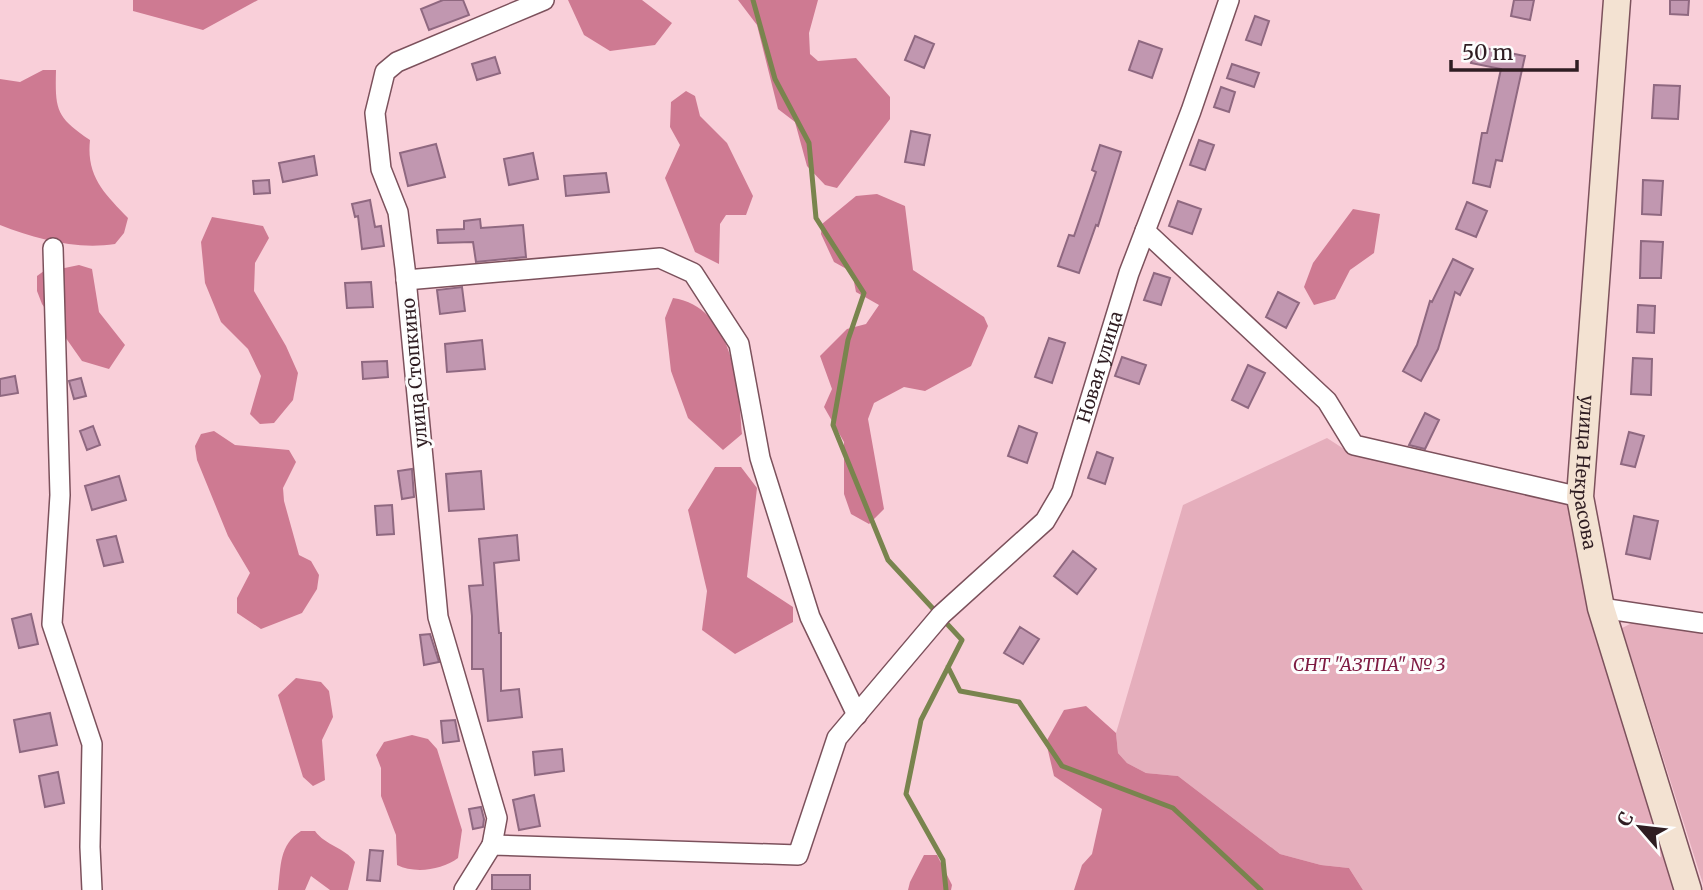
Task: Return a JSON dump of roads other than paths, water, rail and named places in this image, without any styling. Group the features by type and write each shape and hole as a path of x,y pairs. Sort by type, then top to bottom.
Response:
{"main road":[{"name":"улица Некрасова","path":"1617,0 1580,497 1601,608 1688,890"}],"street":[{"name":"улица Стопкино","path":"492,845 497,818 438,617 398,212 381,169 375,113 385,72 397,62 544,0"},
{"name":"Новая улица","path":"492,845 798,855 837,738 941,615 1045,521 1062,492 1129,273 1191,111 1229,0"},
{"path":"1145,231 1327,401 1354,445 1580,497"},
{"path":"53,248 60,495 52,624 92,744 92,890"},
{"path":"406,280 660,258 693,272 739,344 760,458 810,618 857,715"},
{"path":"1601,608 1703,623"},
{"path":"464,890 492,845"}],"waterway":[{"path":"753,0 775,79 809,143 816,218 864,293 848,340 833,425 888,560 962,640 921,720 906,794 943,860 946,890"},
{"path":"948,667 960,691 1019,702 1062,766 1173,808 1261,890"}],"park label":[{"name":"СНТ \"АЗТПА\" № 3","path":"1369,665"}]}
